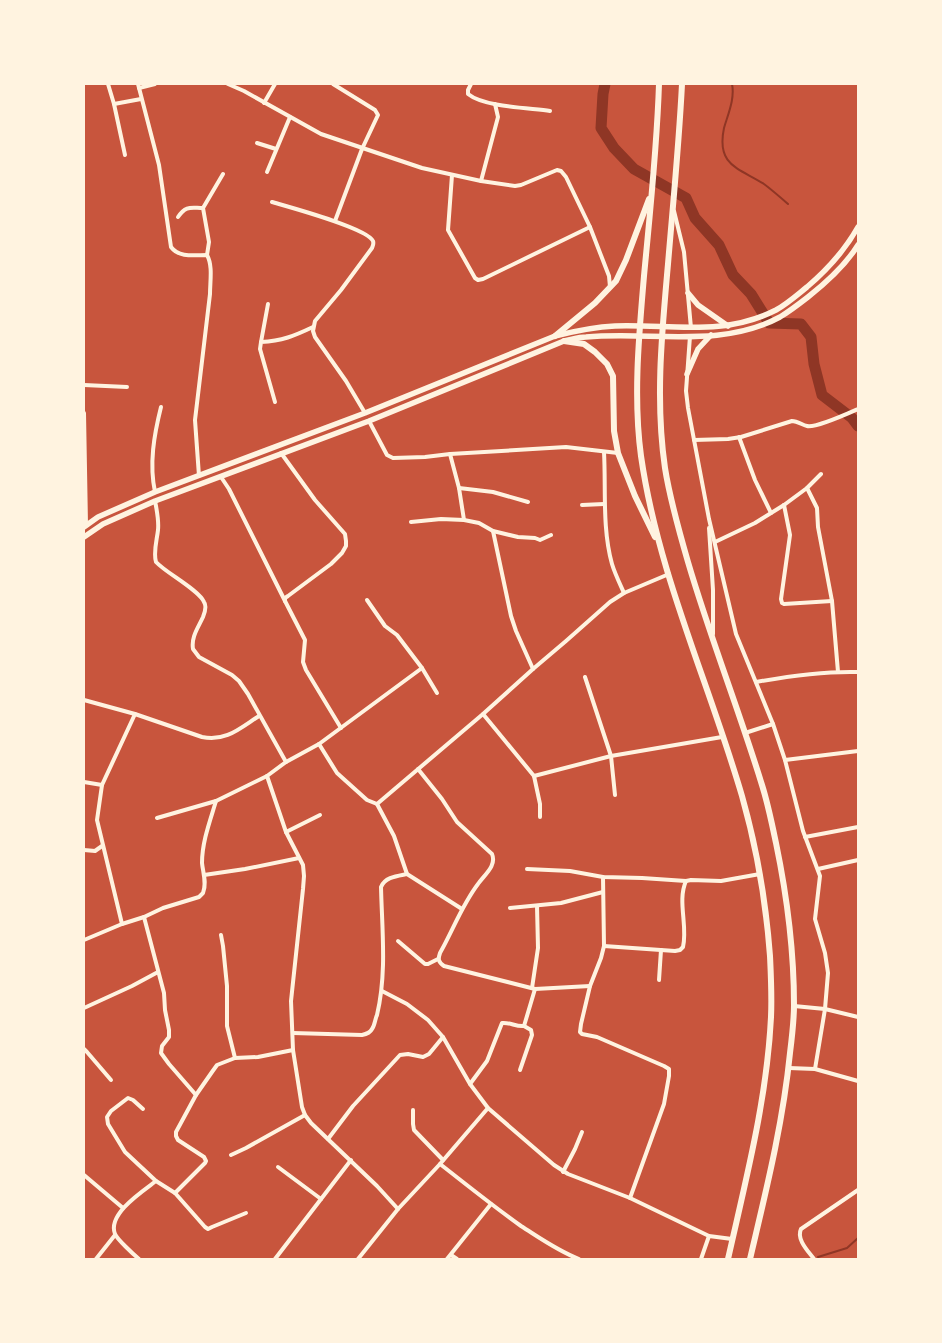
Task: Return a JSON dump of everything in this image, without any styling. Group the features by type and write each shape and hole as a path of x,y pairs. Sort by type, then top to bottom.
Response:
{"highway":[{"path":"659,84 639,338 637,384 641,453 648,497 668,574 743,800 760,874 772,990 764,1090 728,1259"},
{"path":"682,84 677,172 661,345 660,420 666,471 701,604 763,788 783,874 792,947 794,1006 789,1068 776,1144 750,1259"},
{"path":"555,336 595,303 609,289 620,273 652,191"},
{"path":"564,341 584,344 607,364 612,376 614,430 618,453 635,496 661,547"}],"main road":[{"path":"85,526 116,508 155,492 365,413 555,336 582,329 615,326 691,328 728,326 754,319 776,310 816,280 838,256 858,227"},
{"path":"84,537 103,524 155,501 368,421 564,341 584,337 614,335 690,336 730,334 779,318 822,286 858,247"},
{"path":"688,293 698,305 728,326"},
{"path":"687,374 698,349 711,335"},
{"path":"346,420 349,428"}],"street":[{"path":"108,84 125,155"},
{"path":"155,84 139,86 159,165 172,247 182,254 207,255"},
{"path":"230,84 321,134 422,168 481,181 515,186 550,172 557,170 561,172 566,177 590,227 609,276 609,289"},
{"path":"264,103 275,84"},
{"path":"333,84 375,110 378,115 362,149 336,221"},
{"path":"471,84 468,94 472,97 495,104 550,111"},
{"path":"114,104 141,99"},
{"path":"481,181 498,117 495,104"},
{"path":"267,172 290,118"},
{"path":"257,142 276,149"},
{"path":"199,476 195,420 210,294 210,268 207,255 209,242 203,208 223,174"},
{"path":"452,175 448,230 475,278 478,280 590,227"},
{"path":"272,202 336,221 367,235 372,240 374,245 316,321 312,331 365,413"},
{"path":"673,207 684,252 691,328"},
{"path":"178,217 186,208 203,208"},
{"path":"268,304 260,349 275,402"},
{"path":"261,342 276,342 313,327"},
{"path":"690,336 686,391 709,519 736,634 773,724 785,760 805,837 820,876 815,919 828,973 825,1009 815,1069"},
{"path":"84,385 127,387"},
{"path":"155,492 151,469 155,433 161,407"},
{"path":"694,440 728,440 792,421 808,426 843,416 858,409"},
{"path":"84,412 85,526"},
{"path":"368,421 387,454 393,458 425,458 450,454 566,447 618,453"},
{"path":"739,437 755,480 771,512"},
{"path":"604,452 606,529 612,563 624,593"},
{"path":"281,453 315,500 345,534 346,541 346,546 342,553 331,564 298,587 285,598 285,601"},
{"path":"450,454 459,488 464,520"},
{"path":"715,542 755,524 807,488 821,474"},
{"path":"221,477 229,489 305,640 303,662 306,670 341,728"},
{"path":"459,488 493,492 528,502"},
{"path":"807,488 816,508 832,601 838,672"},
{"path":"155,501 158,514 158,530 154,560 160,567 194,591 204,601 206,608 192,638 192,649 199,657 232,675 239,681 286,762"},
{"path":"582,505 604,504"},
{"path":"784,505 790,535 782,603 832,601"},
{"path":"411,522 442,519 464,520 478,523 493,531 518,537 540,540 551,535"},
{"path":"709,519 713,590 713,638"},
{"path":"493,531 511,616 533,669"},
{"path":"377,804 610,602 624,593 668,574"},
{"path":"367,600 384,626 397,635 422,668 437,692"},
{"path":"157,818 216,802 267,776 341,728 422,668"},
{"path":"756,682 776,678 858,672"},
{"path":"585,677 611,756 615,794"},
{"path":"84,700 135,714 211,739 225,737 259,716"},
{"path":"122,924 97,820 102,785 135,714"},
{"path":"483,714 534,776 540,804 540,817"},
{"path":"745,733 773,724"},
{"path":"534,776 611,756 722,737"},
{"path":"318,744 337,774 367,800 377,804 394,836 407,874 462,910"},
{"path":"785,760 858,751"},
{"path":"398,941 425,964 438,959 462,910 477,885 494,864 492,854 457,822 418,769"},
{"path":"267,776 286,832 303,865 304,876 292,1001 293,1050 300,1100 305,1115 398,1208"},
{"path":"84,782 102,785"},
{"path":"84,940 203,894 205,889 202,862 205,840 216,802"},
{"path":"286,832 320,815"},
{"path":"805,837 858,827"},
{"path":"84,850 95,851 102,846"},
{"path":"204,875 299,858"},
{"path":"818,869 858,860"},
{"path":"527,869 570,871 603,877 686,881 721,881 760,874"},
{"path":"292,1033 367,1034 371,1031 382,991 383,883 407,874"},
{"path":"603,877 604,946 590,986 580,1032 669,1069 664,1104 630,1198"},
{"path":"604,946 675,951 683,948 683,893 686,881"},
{"path":"510,908 561,903 603,892"},
{"path":"524,1026 534,989 538,948 537,906"},
{"path":"144,917 164,992 169,1037 162,1046 162,1053 196,1095"},
{"path":"221,935 227,986 227,1026 235,1058"},
{"path":"659,980 661,950"},
{"path":"438,959 444,966 534,989 590,986"},
{"path":"84,1008 158,972"},
{"path":"382,991 407,1004 428,1020 443,1037 470,1084 488,1108 563,1172 630,1198 709,1236 732,1239"},
{"path":"794,1006 825,1009 858,1017"},
{"path":"470,1084 487,1061 502,1023 506,1022 521,1027 524,1026 531,1030 532,1035 520,1070"},
{"path":"328,1139 353,1106 400,1055 408,1054 424,1058 443,1037"},
{"path":"84,1050 111,1080"},
{"path":"175,1193 206,1161 204,1157 178,1140 176,1132 196,1095 217,1065 235,1058 258,1057 293,1050"},
{"path":"789,1068 815,1069 858,1081"},
{"path":"144,1109 128,1098 111,1111 107,1117 108,1124 125,1152 156,1181 175,1193 205,1228 208,1229 246,1213"},
{"path":"358,1259 398,1208 442,1162 488,1108"},
{"path":"413,1110 412,1124 414,1130 442,1162 491,1204 551,1246 578,1259"},
{"path":"230,1155 305,1115"},
{"path":"563,1172 582,1132"},
{"path":"275,1259 351,1160"},
{"path":"278,1167 321,1199"},
{"path":"84,1175 123,1208"},
{"path":"139,1259 115,1235 114,1226 117,1216 123,1208 156,1181"},
{"path":"814,1259 799,1238 801,1229 858,1190"},
{"path":"447,1259 491,1204"},
{"path":"96,1259 115,1235"},
{"path":"701,1259 709,1236"},
{"path":"451,1255 457,1259"}],"waterway":[{"path":"605,84 601,128 614,148 634,169 686,198 695,218 719,245 733,275 751,294 769,323 801,324 811,337 814,364 822,395 852,418 858,426"},
{"path":"732,84 732,101 722,141 723,151 738,169 764,184 788,204"},
{"path":"818,1257 847,1248 858,1238"}]}
